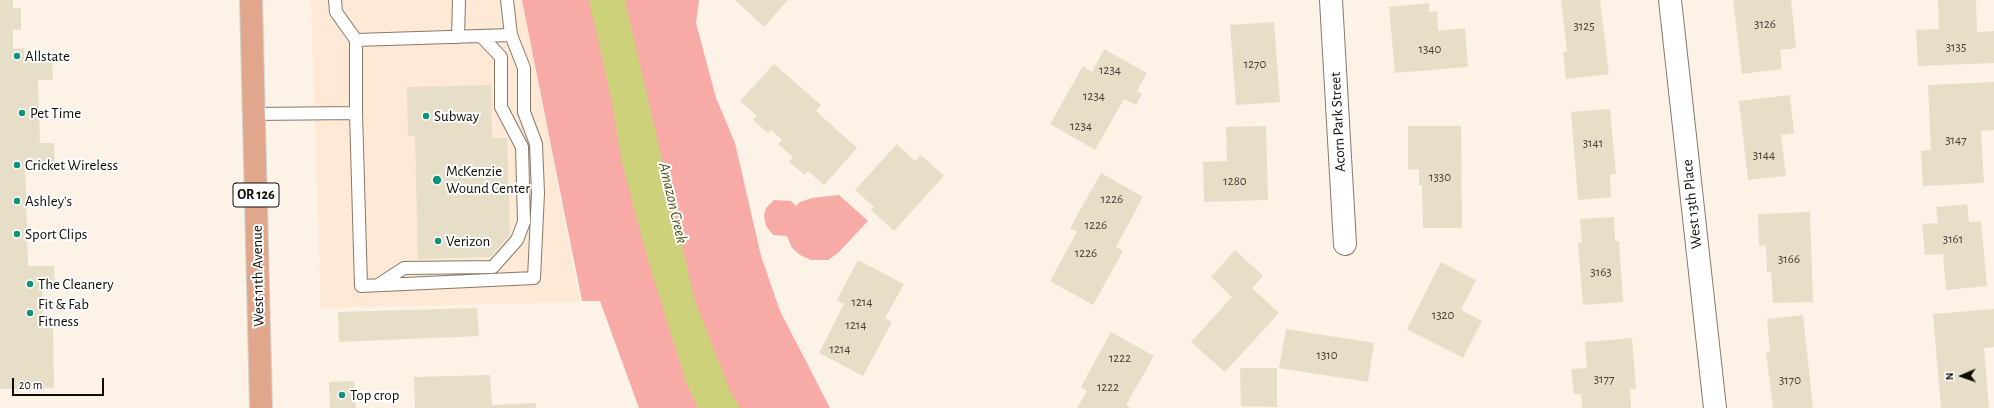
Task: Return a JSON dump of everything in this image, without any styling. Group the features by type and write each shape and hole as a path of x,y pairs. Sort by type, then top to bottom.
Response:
{"main road":[{"name":"West 11th Avenue","path":"251,0 261,408"}],"street":[{"name":"Acorn Park Street","path":"1331,0 1345,244"},
{"name":"West 13th Place","path":"1670,0 1715,408"}],"lane":[{"path":"335,0 336,12 356,40 356,113 361,286 534,278 538,193 536,144 524,112 524,68 511,35 507,0"},
{"path":"458,37 459,0"},
{"path":"356,40 511,35"},
{"path":"377,286 404,268 493,267 517,240 524,222 522,147 501,107 501,57 481,36"},
{"path":"254,114 356,113"}],"shaded area":[{"path":"311,0 522,0 580,302 321,308"},
{"path":"522,0 699,0 696,23 716,98 735,143 761,256 780,311 830,408 639,408 600,301 582,301"},
{"path":"589,0 625,0 695,301 731,393 740,408 698,408 686,382 648,260 622,163 611,98"},
{"path":"839,195 868,221 838,253 828,260 811,260 800,255 792,248 787,236 773,235 766,226 764,215 766,208 774,200 791,201 796,206 800,202 812,198"}],"building":[{"path":"0,0 13,0 13,8 21,8 21,30 13,30 13,49 24,48 24,58 52,57 53,80 38,80 40,143 54,143 55,163 25,163 28,266 54,266 55,285 42,285 43,328 53,328 54,388 0,389"},
{"path":"735,0 788,0 764,27"},
{"path":"1561,0 1600,0 1609,74 1566,79 1563,52 1567,51"},
{"path":"1733,0 1791,0 1796,48 1780,50 1782,69 1742,74"},
{"path":"1938,0 1976,0 1977,32 1994,31 1994,63 1918,66 1916,30 1939,29"},
{"path":"1429,3 1429,12 1437,11 1438,31 1465,28 1468,67 1395,73 1389,7"},
{"path":"1274,22 1280,102 1236,105 1230,25"},
{"path":"1104,49 1147,73 1137,91 1142,94 1136,105 1124,99 1095,150 1050,124 1083,66 1092,72"},
{"path":"774,64 821,105 816,111 857,148 824,185 808,171 805,175 789,162 793,157 778,144 782,140 771,130 768,133 753,120 757,116 740,101"},
{"path":"1994,82 1994,130 1981,131 1984,183 1923,186 1921,151 1931,150 1928,85"},
{"path":"491,85 492,138 507,138 510,235 490,257 418,259 415,136 408,136 407,87"},
{"path":"1790,95 1794,133 1781,135 1786,176 1748,180 1739,101"},
{"path":"1610,109 1616,174 1610,175 1611,197 1578,200 1571,112"},
{"path":"1266,126 1268,200 1204,202 1203,162 1227,161 1226,127"},
{"path":"1408,126 1461,126 1462,228 1423,228 1422,185 1419,185 1419,169 1408,170"},
{"path":"897,144 915,161 921,155 944,176 894,231 871,210 874,207 855,190"},
{"path":"1101,173 1143,197 1116,247 1123,251 1093,305 1050,281 1077,232 1070,228"},
{"path":"1967,204 1969,222 1981,221 1987,286 1946,290 1943,254 1925,255 1922,224 1938,223 1936,207"},
{"path":"1810,212 1813,302 1773,303 1771,271 1767,272 1766,245 1759,246 1758,214"},
{"path":"1614,217 1615,241 1619,241 1623,302 1583,305 1578,243 1582,243 1580,219"},
{"path":"1235,250 1263,276 1252,288 1279,313 1225,372 1191,342 1232,297 1211,277"},
{"path":"858,260 904,284 885,318 892,322 863,376 819,353 844,304 837,300"},
{"path":"1441,262 1476,280 1461,310 1482,321 1463,358 1407,329"},
{"path":"477,308 479,336 339,342 338,312"},
{"path":"1994,309 1994,347 1984,348 1989,408 1941,408 1933,314"},
{"path":"1803,315 1813,408 1773,408 1766,352 1770,352 1767,319"},
{"path":"1286,329 1374,343 1368,382 1279,368"},
{"path":"1111,332 1154,356 1126,405 1131,408 1077,408 1087,391 1081,387"},
{"path":"1632,338 1636,389 1630,389 1631,408 1582,408 1581,394 1574,394 1571,369 1587,368 1585,342"},
{"path":"1240,368 1277,368 1277,407 1241,406"},
{"path":"490,375 492,405 536,403 536,408 415,408 414,377"},
{"name":"Top crop","path":"354,381 356,408 330,408 329,382"}],"place":[{"name":"Allstate","path":"17,56"},
{"name":"Pet Time","path":"22,113"},
{"name":"Subway","path":"426,116"},
{"name":"Cricket Wireless","path":"17,165"},
{"name":"McKenzie Wound Center","path":"437,180"},
{"name":"Ashley's","path":"17,201"},
{"name":"Sport Clips","path":"17,234"},
{"name":"Verizon","path":"438,241"},
{"name":"The Cleanery","path":"30,284"},
{"name":"Fit & Fab Fitness","path":"30,313"},
{"name":"Top crop","path":"342,395"}],"water label":[{"name":"Amazon Creek","path":"673,203"}]}
